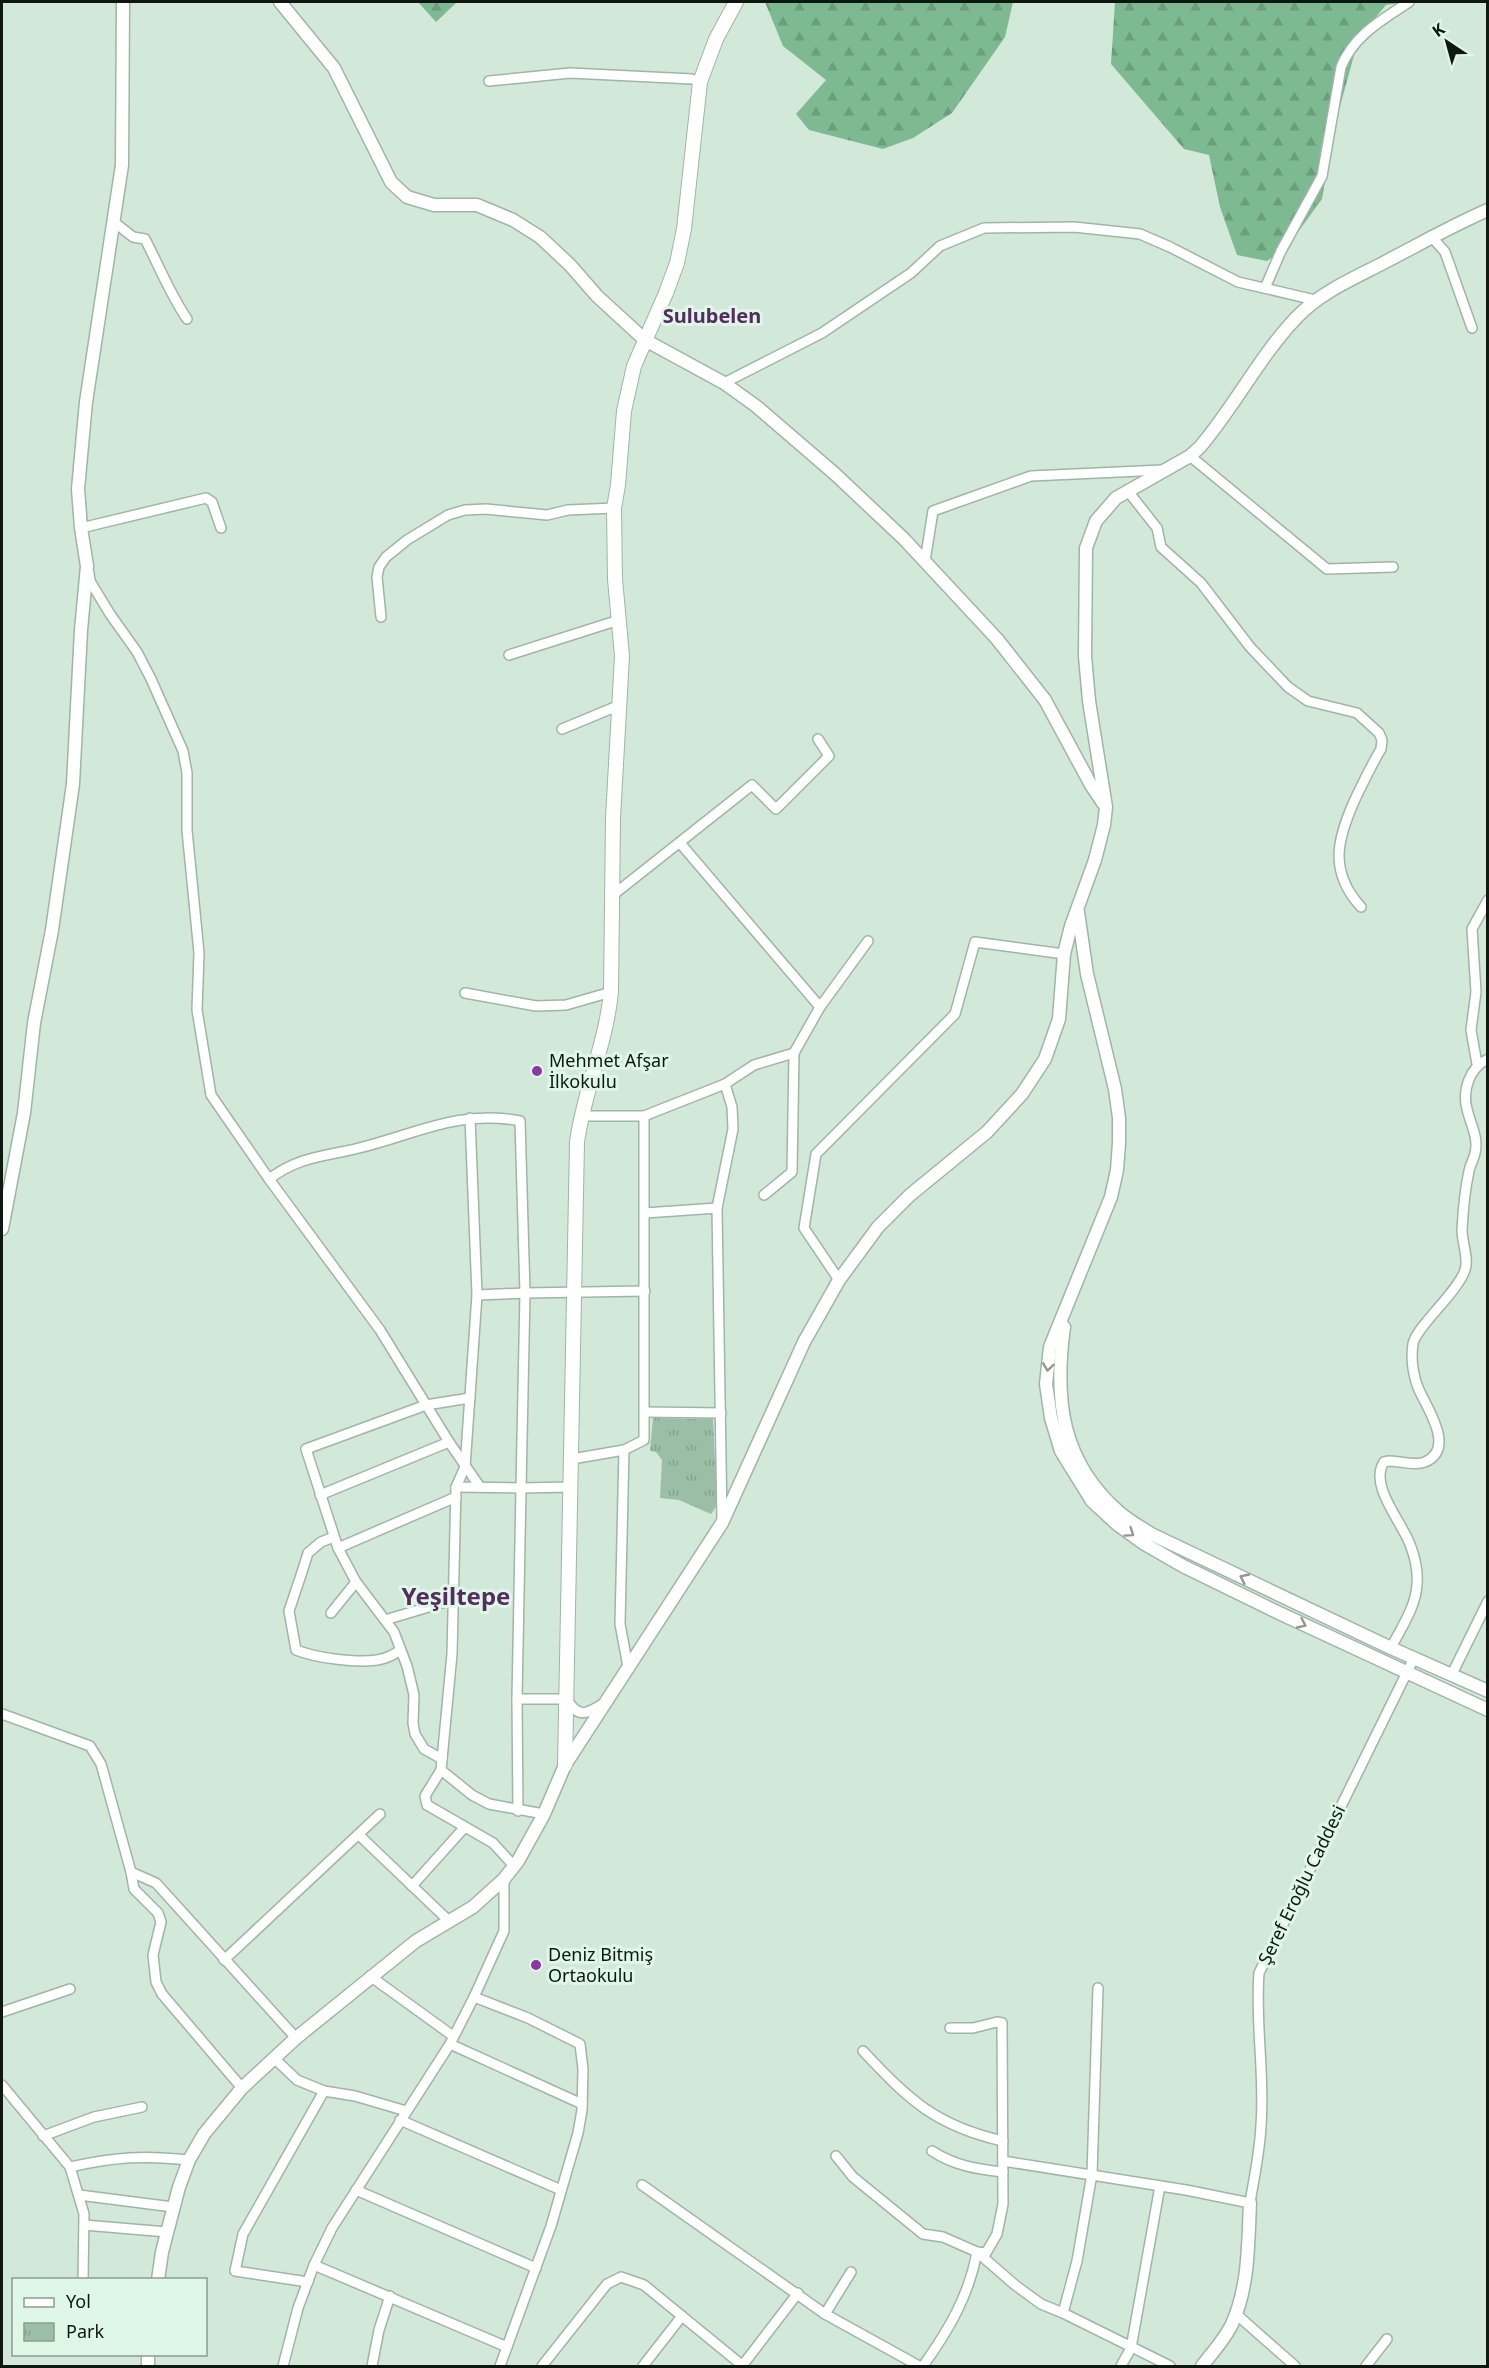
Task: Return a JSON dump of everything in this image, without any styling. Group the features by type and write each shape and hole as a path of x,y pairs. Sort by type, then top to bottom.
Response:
{"main road":[{"path":"564,1765 577,1142 581,1116 608,1016 614,895 613,818 622,656 615,568 614,502 618,485 627,388 675,240 692,80 706,41 728,2"},
{"path":"642,338 673,278 684,230 700,82 716,39 736,2"}],"street":[{"path":"123,2 122,165 86,402 78,489 81,528 90,581 137,652 183,751 187,773 187,830 199,953 197,1010 211,1095 269,1179 380,1330 449,1442 480,1487"},
{"path":"280,2 334,68 391,182 407,197 434,206 477,206 513,220 540,237 570,265 597,296 642,338 724,383 756,406 835,474 925,561 997,639 1046,700 1091,785 1106,807"},
{"path":"1265,288 1281,251 1322,176 1341,67 1347,52 1368,29 1409,2"},
{"path":"489,81 570,73 692,80"},
{"path":"158,2278 173,2207 189,2160 218,2114 242,2088 296,2038 370,1976 416,1941 473,1907 504,1879 544,1814 564,1765 722,1524 804,1342 839,1280 878,1227 910,1195 987,1132 1022,1094 1045,1059 1059,1019 1064,954 1071,926 1095,860 1106,807 1089,701 1086,667 1086,548 1091,532 1103,512 1128,490 1190,456 1213,431 1274,344 1315,300 1335,286 1385,262 1431,236 1488,210"},
{"path":"114,222 133,237 145,239 169,290 187,319"},
{"path":"724,383 822,333 910,273 940,246 984,228 1074,227 1140,234 1238,282 1315,300"},
{"path":"1431,236 1445,252 1472,328"},
{"path":"1190,456 1327,568 1393,567"},
{"path":"925,561 933,511 1031,476 1165,470"},
{"path":"1128,490 1157,528 1161,547 1201,583 1250,647 1288,687 1308,700 1357,713 1379,733 1382,740 1381,749 1343,825 1340,842 1339,860 1342,877 1351,896 1361,907"},
{"path":"81,528 206,498 212,502 221,528"},
{"path":"381,617 377,577 379,567 386,557 407,540 448,515 476,509 547,515 614,502"},
{"path":"2,1229 24,1113 34,1023 52,930 72,784 87,566"},
{"path":"509,655 619,621"},
{"path":"562,729 621,705"},
{"path":"614,895 752,785 776,809 829,756 818,739"},
{"path":"680,843 820,1007"},
{"path":"1477,1064 1471,1030 1476,992 1472,929 1488,900"},
{"path":"1077,911 1087,974 1115,1089 1119,1118 1119,1143 1112,1197 1050,1347 1046,1384 1051,1418 1061,1451 1092,1501 1118,1525 1143,1543 1184,1566 1488,1710"},
{"path":"764,1195 792,1172 794,1053 820,1007 868,941"},
{"path":"839,1280 804,1228 816,1154 955,1014 975,942 1064,954"},
{"path":"465,993 536,1006 566,1005 610,992"},
{"path":"581,1116 644,1116 725,1084 754,1065 794,1053"},
{"path":"1391,1648 1414,1599 1417,1584 1411,1547 1388,1504 1380,1480 1380,1468 1384,1462 1389,1461 1424,1463 1433,1457 1438,1447 1435,1421 1418,1388 1413,1365 1413,1341 1460,1281 1466,1269 1462,1228 1469,1171 1476,1148 1466,1107 1469,1077 1477,1064 1488,1059"},
{"path":"722,1524 717,1208 733,1129 732,1107 725,1084"},
{"path":"269,1179 295,1162 360,1148 446,1122 498,1116 520,1120 525,1293 517,1699 518,1811"},
{"path":"572,1459 624,1450 644,1440 644,1116"},
{"path":"470,1118 477,1295 465,1467 456,1492 452,1654 441,1770 424,1800 428,1805 464,1828 493,1844 514,1866"},
{"path":"645,1213 717,1208"},
{"path":"477,1295 645,1291"},
{"path":"1066,1312 1060,1393 1068,1440 1082,1469 1114,1507 1151,1534 1391,1648 1488,1691"},
{"path":"442,1759 424,1749 415,1734 412,1723 414,1695 407,1666 399,1651 394,1632 356,1582 338,1548 306,1449 426,1405 470,1398"},
{"path":"645,1412 721,1413"},
{"path":"320,1494 449,1442"},
{"path":"624,1450 620,1623 628,1667"},
{"path":"338,1548 456,1492 480,1487 571,1487"},
{"path":"334,1537 321,1542 308,1553 300,1575 289,1611 296,1650 308,1655 363,1660 379,1660 399,1651"},
{"path":"331,1613 356,1582"},
{"path":"385,1620 452,1599"},
{"path":"1452,1674 1488,1601"},
{"name":"Şeref Eroğlu Caddesi","path":"1202,2367 1231,2326 1244,2290 1250,2204 1262,2126 1260,2039 1256,2006 1259,1972 1414,1658"},
{"path":"517,1699 567,1699 573,1709 583,1713 590,1712 606,1702"},
{"path":"2,1714 90,1746 101,1764 134,1889 158,1913 161,1922 153,1956 156,1982 162,1994 242,2088"},
{"path":"441,1770 472,1795 489,1804 544,1814"},
{"path":"224,1960 380,1814"},
{"path":"412,1886 464,1828"},
{"path":"359,1835 450,1922"},
{"path":"131,1872 156,1883 296,2038"},
{"path":"283,2367 298,2308 314,2265 332,2228 451,2040 474,1997 504,1931 504,1879"},
{"path":"370,1976 451,2040 582,2104"},
{"path":"1063,2313 1077,2261 1092,2174 1098,1988"},
{"path":"2,2012 70,1989"},
{"path":"474,1997 528,2018 580,2044 583,2069 578,2133 536,2268 500,2367"},
{"path":"950,2028 973,2028 997,2022 1002,2023 1002,2204 997,2234 986,2253 977,2252"},
{"path":"863,2051 904,2093 927,2112 981,2136 1003,2141"},
{"path":"274,2058 297,2080 324,2091 355,2096 561,2190"},
{"path":"2,2085 70,2168 79,2195 84,2225 83,2278"},
{"path":"308,2282 235,2271 243,2234 324,2091"},
{"path":"43,2136 94,2117 142,2107"},
{"path":"932,2151 954,2163 971,2168 1003,2172"},
{"path":"70,2168 111,2158 150,2156 189,2160"},
{"path":"836,2156 853,2177 923,2234 943,2237 977,2252 1041,2304 1170,2367"},
{"path":"1003,2161 1092,2174 1250,2204"},
{"path":"642,2185 825,2314 921,2367 948,2331 962,2301 977,2252"},
{"path":"1121,2367 1131,2348 1160,2186"},
{"path":"356,2190 536,2268"},
{"path":"79,2195 173,2207"},
{"path":"84,2225 168,2232"},
{"path":"314,2265 507,2347"},
{"path":"825,2314 851,2272"},
{"path":"542,2367 607,2284 621,2277 644,2285 743,2366 798,2293"},
{"path":"372,2367 379,2330 390,2296"},
{"path":"1236,2314 1295,2367"},
{"path":"643,2367 682,2316"},
{"path":"1366,2367 1387,2339"}],"green space":[{"path":"418,2 457,2 436,22"},
{"path":"765,2 1013,2 1005,37 952,113 913,138 883,149 809,130 796,114 826,80 783,46"},
{"path":"1115,2 1405,2 1386,5 1359,37 1336,121 1322,199 1287,247 1267,261 1237,255 1220,207 1209,155 1184,149 1111,64"},
{"path":"653,1418 713,1419 717,1505 711,1514 679,1500 660,1498 662,1460 656,1452 650,1451"}],"place":[{"name":"Mehmet Afşar İlkokulu","path":"537,1071"},
{"name":"Deniz Bitmiş Ortaokulu","path":"536,1965"}],"district":[{"name":"Sulubelen","path":"712,316"},
{"name":"Yeşiltepe","path":"456,1597"}]}
